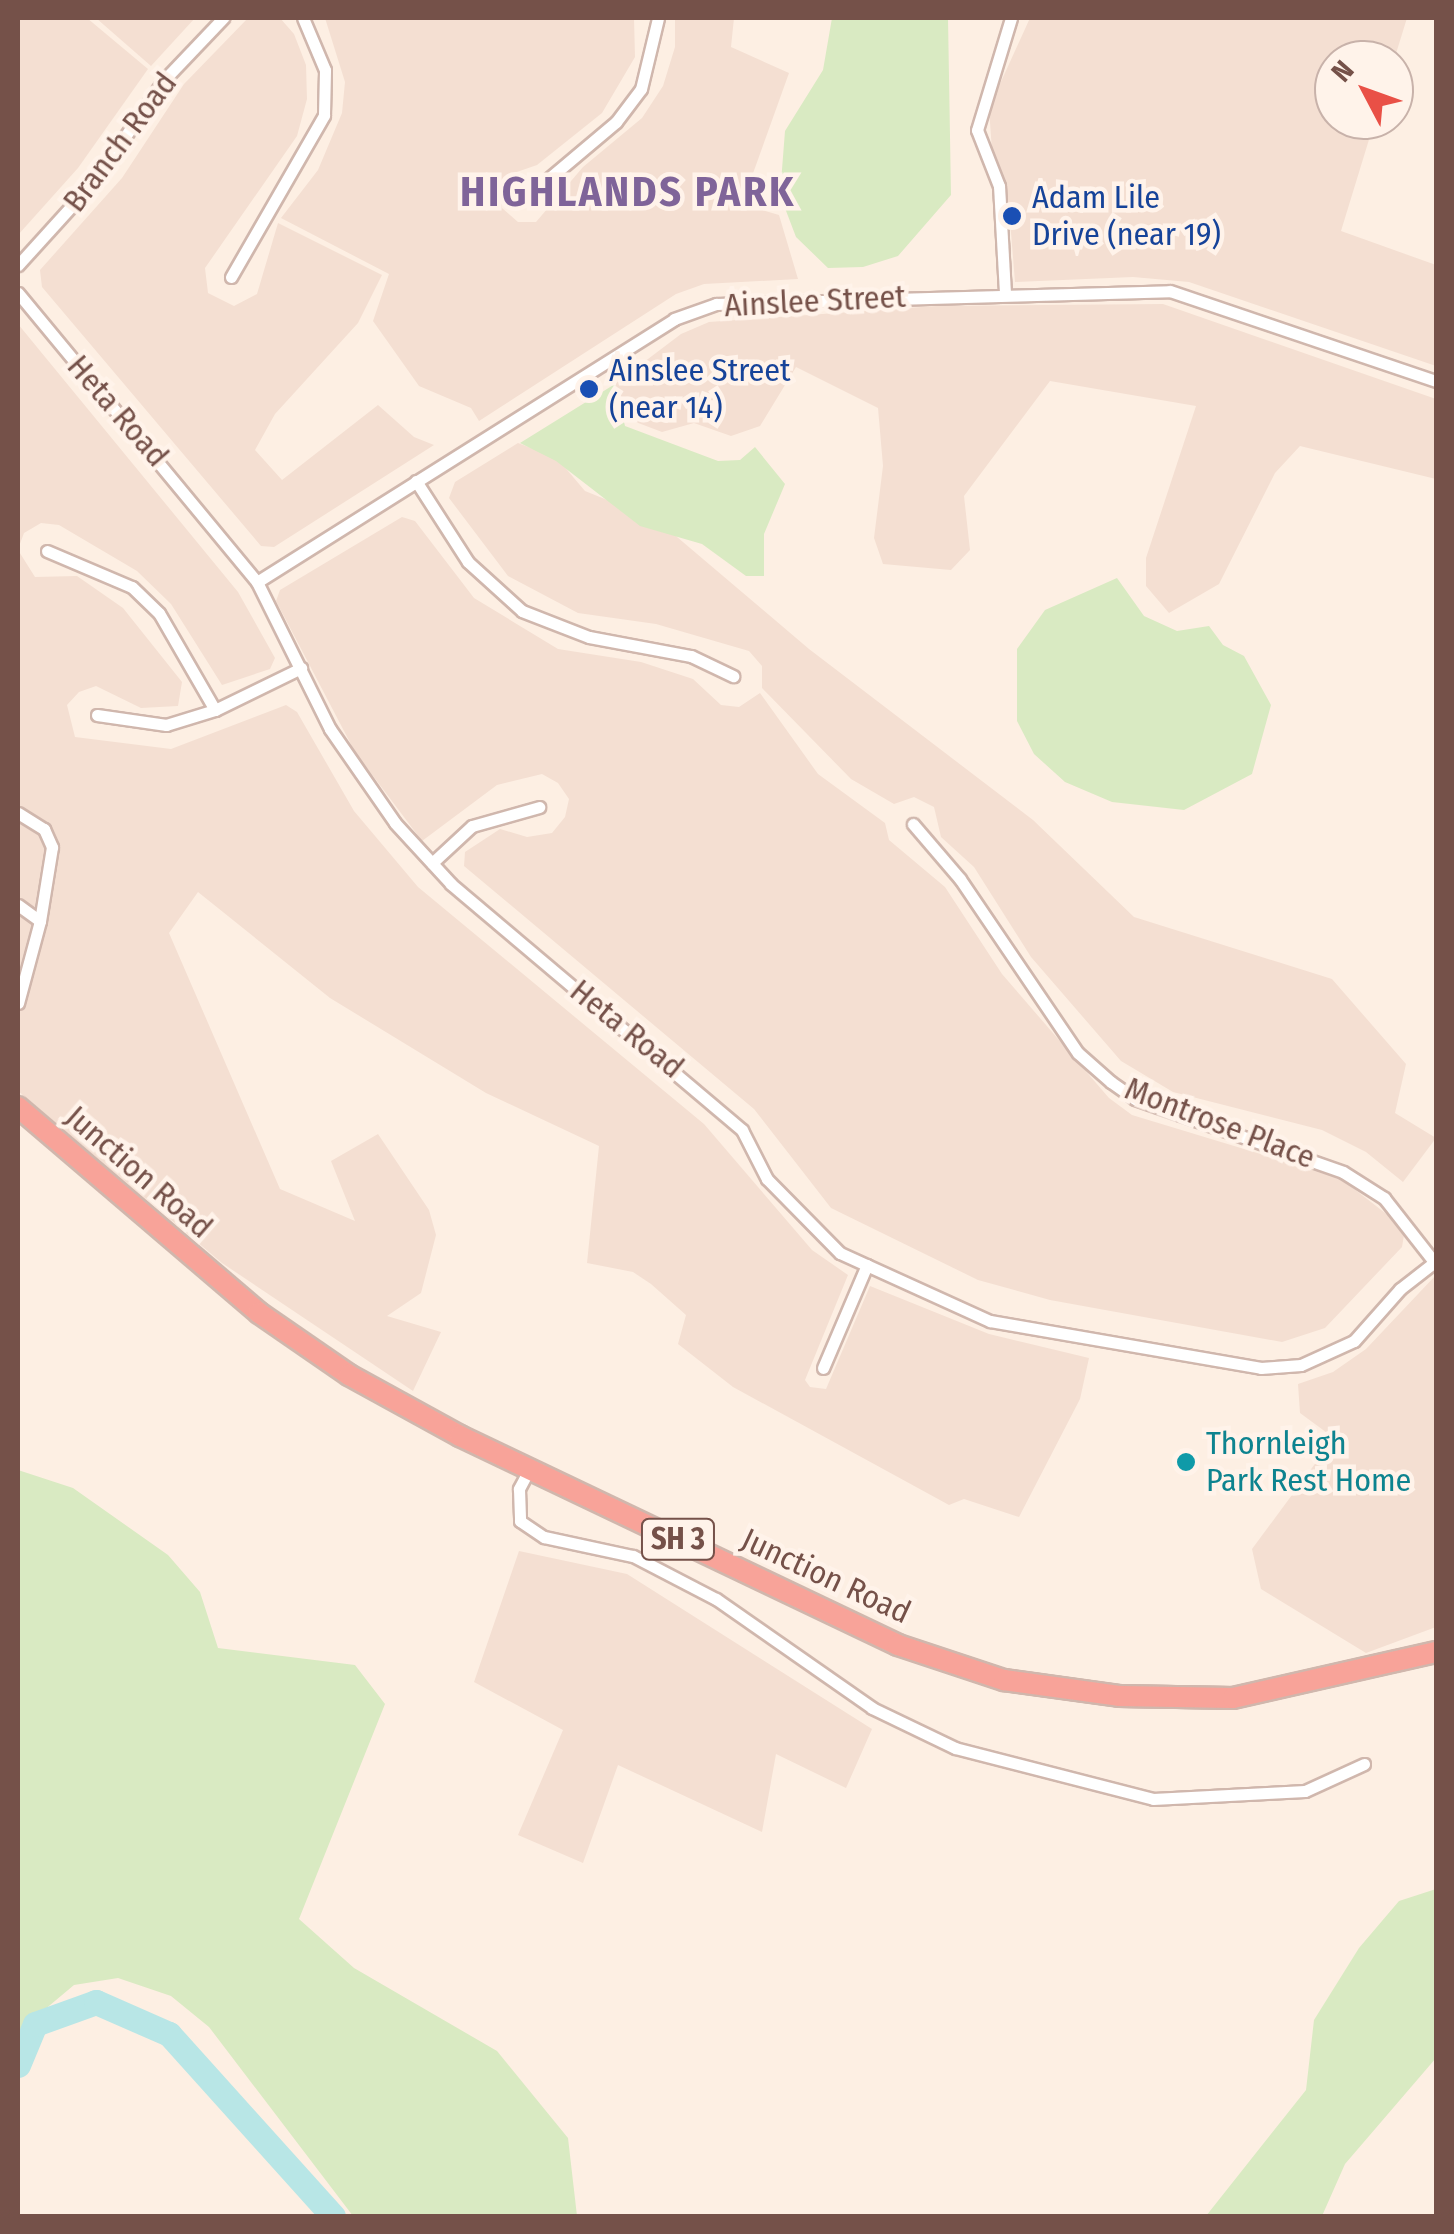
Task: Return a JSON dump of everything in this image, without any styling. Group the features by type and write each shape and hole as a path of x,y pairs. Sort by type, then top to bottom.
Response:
{"highway":[{"name":"Junction Road","path":"18,1107 259,1313 348,1376 898,1645 1004,1680 1119,1696 1233,1698 1436,1652"}],"street":[{"name":"Branch Road","path":"18,265 96,180 164,80 222,18"},
{"path":"231,277 324,115 326,70 303,18"},
{"path":"528,196 616,122 641,89 658,18"},
{"path":"1005,293 999,186 976,130 1012,18"},
{"name":"Ainslee Street","path":"257,582 703,308 1146,288 1190,295 1436,381"},
{"name":"Heta Road","path":"18,292 257,582 348,760 432,863 692,1082 742,1130 767,1179 795,1214 840,1252 990,1321 1261,1368 1301,1365 1354,1340 1400,1289 1436,1262"},
{"path":"416,481 468,562 522,610 589,637 691,656 733,676"},
{"path":"47,551 97,568 146,600 215,710"},
{"path":"97,715 166,725 215,710 301,668"},
{"path":"432,863 472,826 539,806"},
{"path":"18,813 44,829 52,847 40,921 18,1002"},
{"name":"Montrose Place","path":"913,824 960,879 1078,1053 1111,1082 1135,1099 1343,1172 1384,1198 1436,1262"},
{"path":"18,905 40,921"},
{"path":"823,1368 866,1265"},
{"path":"530,1468 519,1489 520,1521 544,1537 633,1556 716,1600 872,1708 955,1748 1153,1799 1306,1791 1364,1764"}],"shaded area":[{"path":"18,18 87,18 148,69 78,168 18,235"},
{"path":"96,18 195,18 151,66"},
{"path":"248,18 280,18 294,34 306,65 307,99 297,136 205,268 208,293 234,306 257,294 278,223 382,275 358,323 275,414 255,450 282,480 378,405 414,437 434,445 274,547 261,546 42,287 40,270 122,178 184,84"},
{"path":"325,18 634,18 635,57 602,113 537,165 511,174 501,192 502,208 518,222 536,222 583,167 642,118 663,86 675,47 675,18 734,18 731,47 789,73 742,204 779,215 798,279 704,284 676,294 479,421 471,408 419,386 373,321 389,274 281,218 318,170 342,113 345,82"},
{"path":"1030,18 1407,18 1400,40 1314,40 1314,140 1369,140 1341,231 1436,265 1436,366 1189,282 1133,277 1015,282 1009,208 992,151 989,108"},
{"path":"1163,304 1436,399 1436,479 1300,446 1275,473 1219,584 1169,613 1146,586 1146,558 1196,406 1050,381 964,496 970,550 951,570 883,564 874,538 883,466 878,408 796,367 760,426 731,436 694,423 662,432 633,421 615,384 681,334 709,322 936,306"},
{"path":"18,324 238,592 275,658 270,669 222,685 171,604 137,571 59,525 41,523 24,533 18,549"},
{"path":"518,443 557,458 585,491 657,520 809,649 1033,820 1134,917 1332,979 1406,1064 1395,1113 1436,1138 1403,1182 1366,1152 1322,1130 1173,1092 1121,1061 1031,957 974,867 941,837 934,807 914,797 894,804 851,779 762,688 762,666 749,651 656,624 578,613 508,576 449,498 455,482"},
{"path":"402,517 415,521 474,598 558,649 641,662 693,679 721,705 739,707 760,693 818,774 885,823 889,840 945,887 1002,974 1109,1098 1132,1115 1340,1178 1389,1216 1404,1235 1402,1247 1325,1328 1282,1342 1050,1300 978,1280 831,1208 754,1109 464,866 465,852 500,829 527,837 552,833 565,817 569,799 558,783 542,774 497,785 422,841 355,752 276,601 280,590"},
{"path":"18,550 35,577 77,576 123,608 182,682 178,706 141,708 96,686 79,692 67,705 75,737 171,749 286,705 297,712 354,811 418,887 704,1124 812,1250 848,1275 805,1380 810,1387 826,1389 870,1286 989,1334 1089,1358 1080,1399 1019,1517 964,1499 949,1505 733,1387 678,1344 686,1315 651,1284 633,1272 587,1263 599,1146 486,1093 330,998 198,892 169,933 280,1189 355,1221 331,1161 378,1134 429,1210 436,1235 421,1293 387,1316 441,1332 413,1391 222,1263 18,1091"},
{"path":"1436,1275 1436,1627 1366,1653 1261,1589 1252,1549 1334,1438 1300,1413 1298,1384 1333,1372 1366,1349"},
{"path":"519,1551 627,1574 872,1729 846,1788 776,1754 762,1832 618,1765 583,1863 518,1835 563,1730 474,1682"}],"green space":[{"path":"832,18 948,18 951,195 898,256 863,267 828,268 796,237 780,195 785,131 823,70"},
{"path":"615,384 625,426 718,461 740,460 755,447 785,484 764,534 764,576 746,576 702,544 640,526 556,461 520,443"},
{"path":"1117,578 1144,616 1177,631 1209,626 1223,645 1244,656 1271,705 1252,774 1184,810 1112,802 1065,782 1034,754 1017,721 1017,649 1045,610"},
{"path":"18,1470 73,1488 168,1555 200,1592 218,1648 355,1665 385,1704 299,1919 354,1968 497,2051 568,2138 577,2216 353,2216 209,2027 171,1996 118,1978 74,1985 37,2016 18,2058"},
{"path":"1436,1889 1436,2058 1345,2164 1322,2216 1206,2216 1306,2090 1314,2020 1359,1948 1399,1901"}],"waterway":[{"path":"18,2065 35,2024 96,2002 169,2034 333,2216"}],"place":[{"name":"Adam Lile Drive (near 19)","path":"1012,216"},
{"name":"Ainslee Street (near 14)","path":"589,389"},
{"name":"Thornleigh Park Rest Home","path":"1186,1462"}],"district":[{"name":"HIGHLANDS PARK","path":"628,192"}]}
